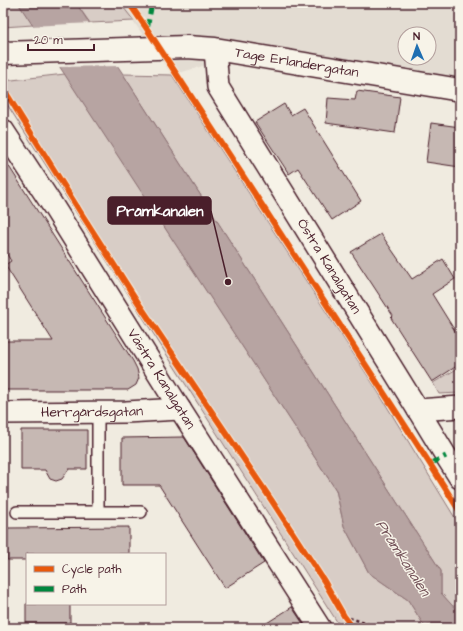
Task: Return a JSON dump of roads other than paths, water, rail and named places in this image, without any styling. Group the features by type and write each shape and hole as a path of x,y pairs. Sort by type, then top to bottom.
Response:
{"street":[{"name":"Tage Erlandergatan","path":"6,52 187,47 215,50 460,90"},
{"name":"Östra Kanalgatan","path":"215,50 218,87 460,478"},
{"name":"Västra Kanalgatan","path":"3,130 53,206 180,410 320,628"},
{"path":"418,410 460,407"},
{"name":"Herrgårdsgatan","path":"3,413 98,413 180,410"}],"lane":[{"path":"98,413 98,512"},
{"path":"17,512 140,512"}],"water":[{"name":"Pråmkanalen","path":"18,3 76,3 441,571 441,593 460,614 460,628 433,628 431,624 425,627 408,600 369,573 344,526 336,490"}],"place":[{"name":"Pråmkanalen","path":"228,282"}]}
